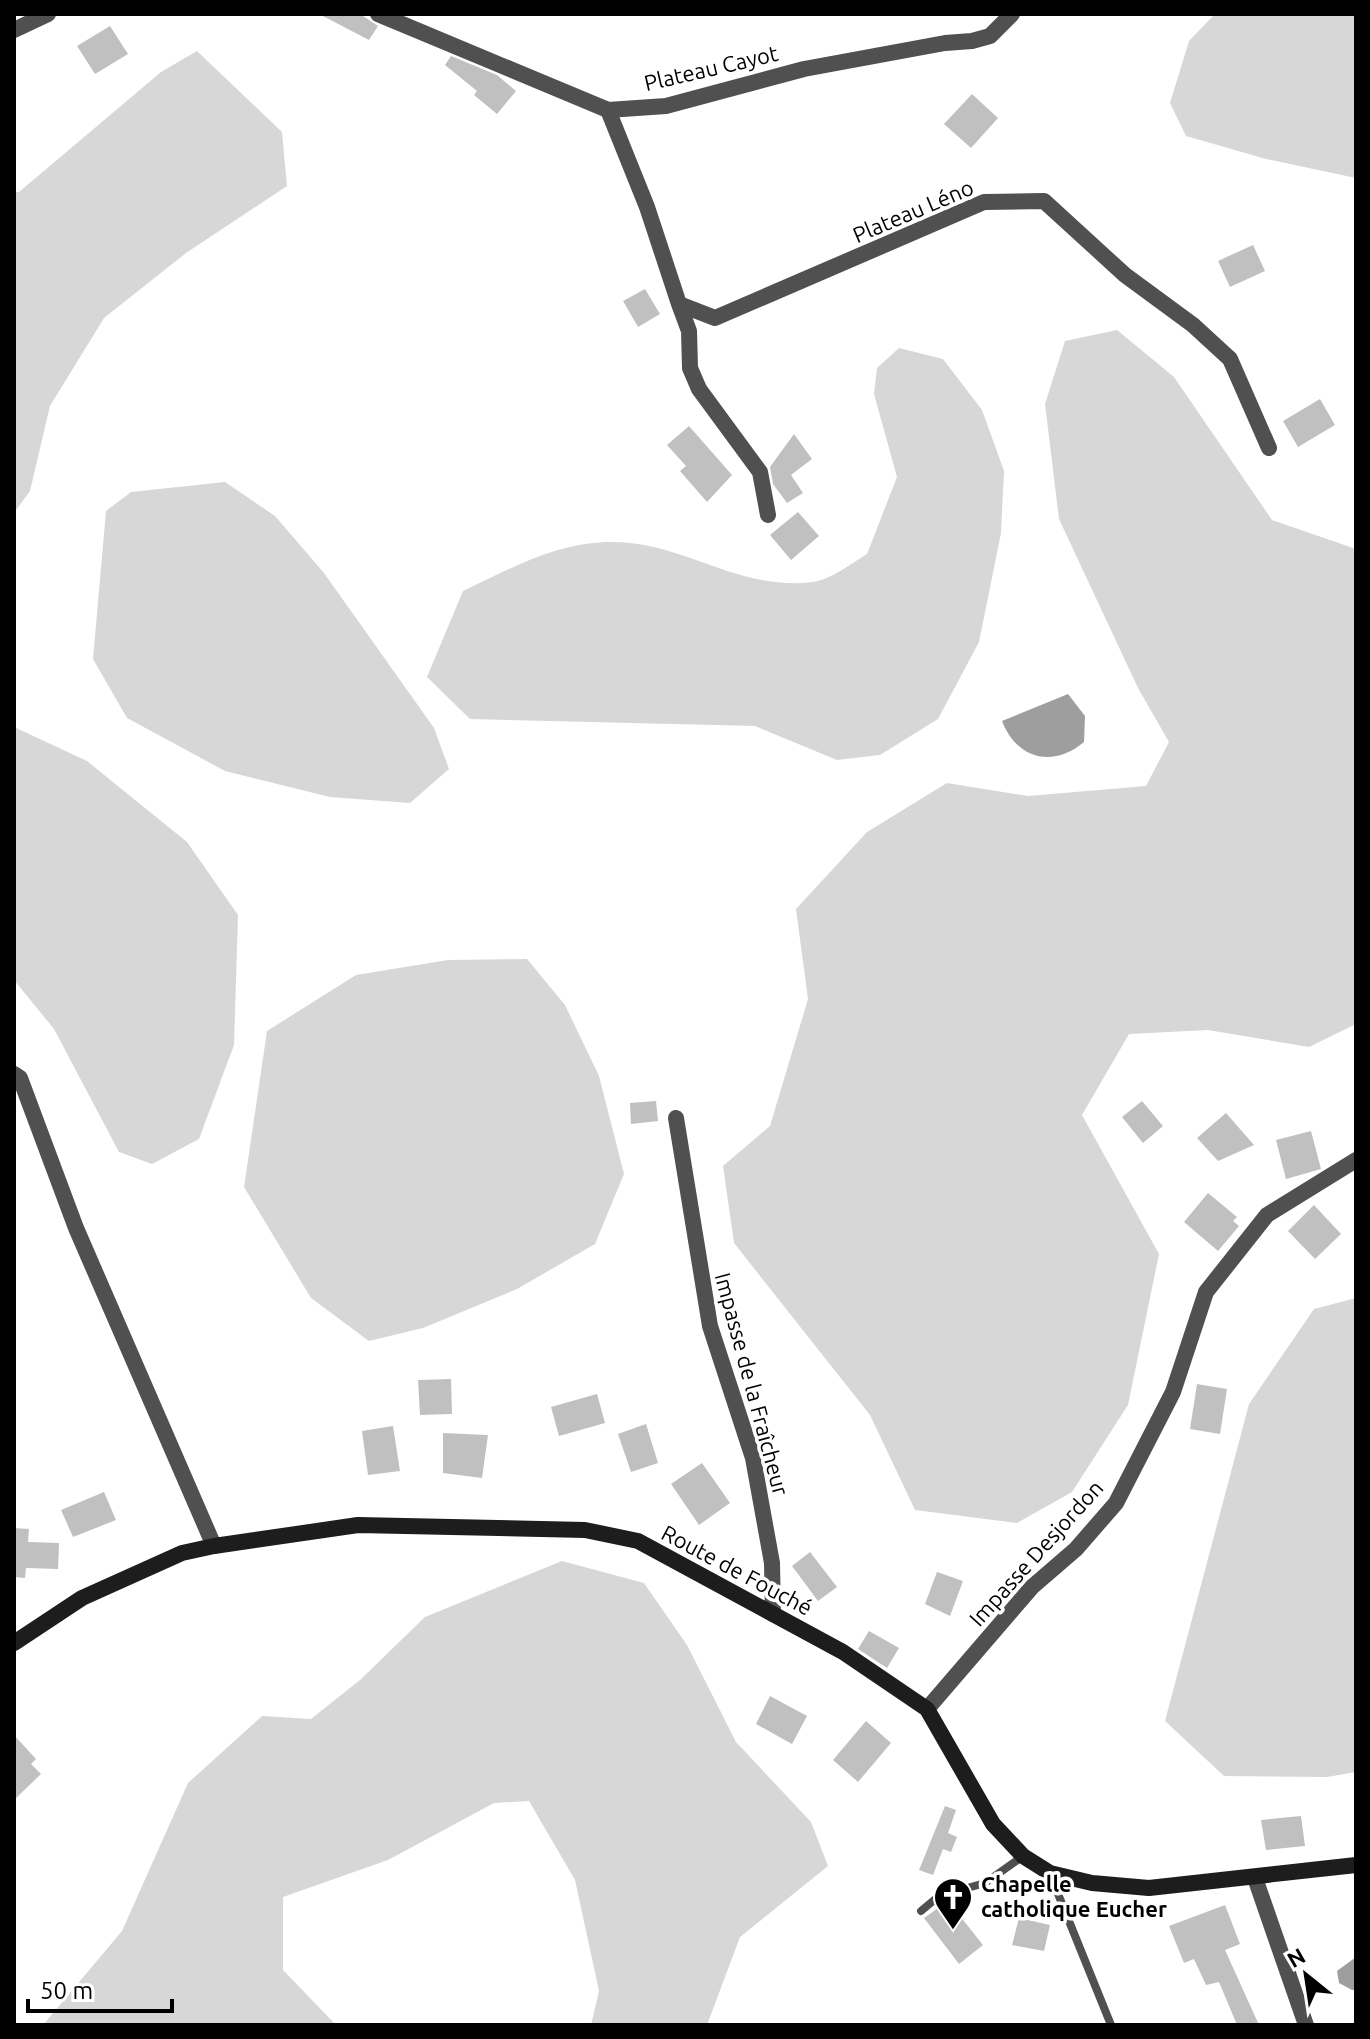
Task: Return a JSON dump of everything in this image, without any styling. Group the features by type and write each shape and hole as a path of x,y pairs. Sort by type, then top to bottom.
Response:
{"main road":[{"name":"Route de Fouché","path":"14,1643 82,1598 182,1553 214,1546 358,1525 585,1530 638,1541 843,1652 927,1709 993,1824 1023,1856 1050,1873 1092,1883 1149,1888 1356,1865"}],"street":[{"path":"14,30 48,14"},
{"name":"Plateau Cayot","path":"378,14 608,110 666,106 804,69 972,41 990,36 1012,14"},
{"path":"608,110 647,207 689,331 690,368 699,389 760,472 768,515"},
{"name":"Plateau Léno","path":"679,304 715,318 984,202 1044,201 1125,275 1193,325 1230,359 1269,448"},
{"path":"14,1074 20,1078 76,1228 214,1546"},
{"name":"Impasse de la Fraîcheur","path":"676,1118 710,1326 753,1458 772,1563 773,1614"},
{"name":"Impasse Desjordon","path":"927,1709 1032,1587 1076,1549 1116,1503 1173,1392 1206,1292 1267,1215 1356,1160"},
{"path":"1255,1878 1306,2025"}],"lane":[{"path":"921,1911 939,1896 985,1883 1023,1856"},
{"path":"1050,1873 1111,2025"}],"shaded area":[{"path":"1215,14 1356,14 1356,178 1266,159 1186,136 1170,103 1189,41"},
{"path":"197,51 282,132 287,186 186,253 104,318 50,406 30,491 14,513 14,192 19,192 161,72"},
{"path":"1117,330 1174,377 1272,520 1356,549 1356,1024 1309,1047 1208,1030 1129,1034 1082,1115 1159,1254 1128,1405 1072,1492 1017,1523 915,1510 870,1415 734,1243 723,1166 770,1126 808,999 796,909 867,832 947,783 1028,796 1146,786 1169,742 1138,688 1059,519 1045,404 1065,341"},
{"path":"899,348 943,359 982,410 1004,471 1001,533 979,642 938,719 880,755 837,760 755,726 470,719 427,677 463,591 532,559 568,547 606,542 634,543 660,548 759,580 785,583 820,581 867,554 897,477 874,394 877,368"},
{"path":"225,482 275,516 324,573 434,728 449,769 410,803 330,797 225,771 127,718 93,659 106,511 131,492"},
{"path":"1068,694 1085,716 1084,742 1060,755 1048,757 1036,756 1016,744 1002,721"},
{"path":"14,727 87,761 187,842 238,915 234,1045 199,1139 152,1164 119,1152 54,1029 14,980"},
{"path":"527,959 565,1005 599,1076 624,1174 595,1244 517,1289 423,1328 369,1341 311,1298 244,1187 267,1031 356,975 448,960"},
{"path":"1356,1298 1356,1772 1327,1777 1224,1776 1165,1721 1249,1404 1314,1309"},
{"path":"562,1561 644,1583 687,1645 736,1742 811,1822 828,1866 740,1937 707,2025 591,2025 599,1991 575,1880 529,1801 494,1803 388,1860 283,1897 283,1970 336,2025 43,2025 122,1931 188,1783 262,1716 311,1719 360,1680 425,1617"},
{"path":"1356,1957 1356,1990 1352,1990 1339,1983 1337,1971"}],"building":[{"path":"319,14 360,14 378,26 369,40"},
{"path":"110,26 128,54 95,74 77,46"},
{"path":"451,56 497,75 516,91 497,114 474,95 477,91 445,65"},
{"path":"972,94 998,118 971,148 944,124"},
{"path":"1253,245 1265,271 1230,287 1218,261"},
{"path":"645,289 660,314 638,327 623,301"},
{"path":"1320,399 1335,425 1298,447 1283,421"},
{"path":"689,426 732,475 707,502 680,471 686,466 667,445"},
{"path":"794,434 812,459 791,475 803,493 787,503 773,484 770,467"},
{"path":"798,512 819,536 791,560 770,535"},
{"path":"656,1101 658,1121 631,1124 630,1103"},
{"path":"1142,1101 1163,1126 1143,1143 1122,1117"},
{"path":"1226,1113 1254,1145 1218,1161 1197,1138"},
{"path":"1311,1131 1321,1169 1286,1179 1276,1140"},
{"path":"1208,1193 1237,1217 1233,1221 1239,1226 1218,1251 1184,1222"},
{"path":"1314,1205 1341,1234 1315,1259 1288,1231"},
{"path":"451,1379 452,1414 420,1415 418,1380"},
{"path":"1197,1384 1227,1389 1220,1434 1190,1429"},
{"path":"597,1394 605,1423 559,1436 551,1407"},
{"path":"646,1424 658,1463 631,1472 618,1434"},
{"path":"393,1426 400,1471 368,1475 362,1431"},
{"path":"443,1433 488,1435 482,1478 443,1473"},
{"path":"702,1463 730,1503 699,1525 671,1484"},
{"path":"104,1492 116,1520 73,1537 61,1510"},
{"path":"14,1528 29,1529 28,1542 59,1543 58,1569 26,1568 25,1578 14,1577"},
{"path":"810,1552 837,1587 818,1601 792,1566"},
{"path":"937,1572 963,1581 950,1616 925,1604"},
{"path":"869,1631 899,1648 887,1668 858,1649"},
{"path":"770,1696 807,1716 792,1744 756,1724"},
{"path":"866,1721 891,1743 858,1782 833,1760"},
{"path":"14,1735 36,1759 31,1764 41,1774 14,1800"},
{"path":"945,1806 956,1810 948,1833 957,1837 951,1852 943,1849 933,1875 919,1870"},
{"path":"1301,1816 1305,1846 1266,1850 1261,1820"},
{"name":"Chapelle catholique Eucher","path":"948,1901 983,1945 959,1964 924,1918"},
{"path":"1225,1905 1240,1944 1225,1950 1259,2025 1237,2025 1219,1982 1206,1985 1194,1959 1184,1963 1169,1926"},
{"path":"1019,1918 1050,1925 1044,1951 1012,1945"}],"place":[{"name":"Chapelle catholique Eucher","path":"953,1931"}]}
